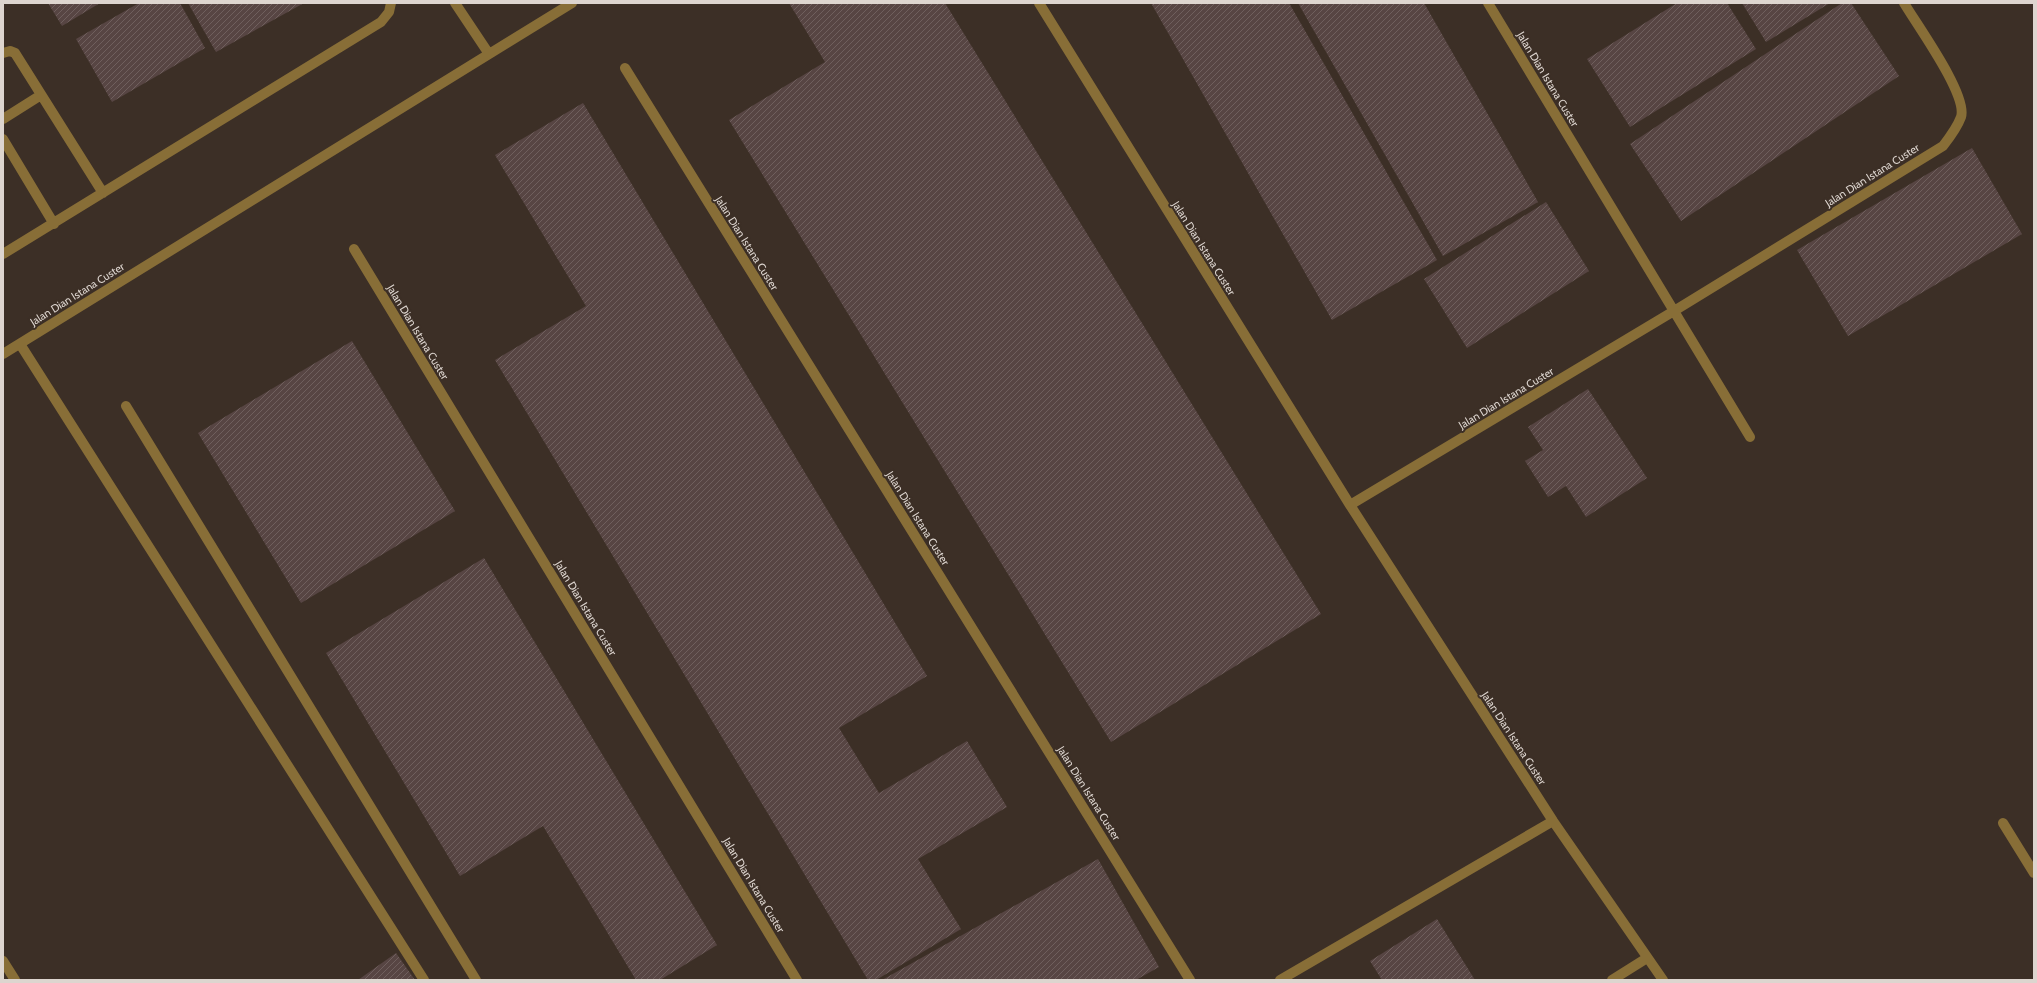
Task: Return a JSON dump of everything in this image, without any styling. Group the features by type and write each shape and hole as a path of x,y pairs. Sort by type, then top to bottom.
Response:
{"street":[{"path":"3,254 381,22 389,12 391,3"},
{"path":"455,3 489,54"},
{"name":"Jalan Dian Istana Custer","path":"3,354 572,3"},
{"name":"Jalan Dian Istana Custer","path":"1039,3 1350,505 1553,821 1663,980"},
{"name":"Jalan Dian Istana Custer","path":"1488,3 1750,437"},
{"name":"Jalan Dian Istana Custer","path":"1350,505 1674,312 1943,146 1954,132 1961,116 1957,89 1904,3"},
{"path":"3,53 10,51 15,53 103,193"},
{"name":"Jalan Dian Istana Custer","path":"625,68 1190,980"},
{"path":"3,119 41,95"},
{"path":"3,139 54,224"},
{"name":"Jalan Dian Istana Custer","path":"354,249 798,980"},
{"path":"20,344 424,980"},
{"path":"126,406 476,980"},
{"path":"1280,980 1553,821"},
{"path":"2003,823 2034,873"},
{"path":"1612,980 1647,958"},
{"path":"3,961 15,980"}],"building":[{"path":"48,3 100,3 62,26"},
{"path":"139,3 180,3 205,48 112,102 76,39"},
{"path":"188,3 304,3 216,52"},
{"path":"789,3 945,3 1321,614 1111,742 729,120 825,62"},
{"path":"1151,3 1289,3 1437,260 1332,320"},
{"path":"1298,3 1424,3 1538,202 1443,256"},
{"path":"1677,3 1727,3 1756,49 1630,127 1587,59"},
{"path":"1742,3 1830,3 1766,42"},
{"path":"1842,3 1851,3 1899,76 1681,221 1630,144"},
{"path":"583,103 927,676 839,728 879,793 967,741 1007,807 918,859 961,929 876,980 868,980 495,360 586,306 495,155"},
{"path":"1972,148 2022,234 1848,336 1797,250"},
{"path":"1546,202 1589,271 1467,348 1424,279"},
{"path":"352,341 455,511 301,603 198,433"},
{"path":"1588,389 1647,478 1586,517 1566,486 1548,497 1525,461 1543,450 1528,427"},
{"path":"484,558 717,945 660,980 636,980 543,826 460,876 326,653"},
{"path":"1098,859 1159,967 1136,980 882,980"},
{"path":"1437,919 1475,980 1382,980 1370,961"},
{"path":"396,953 415,980 358,980"}]}
